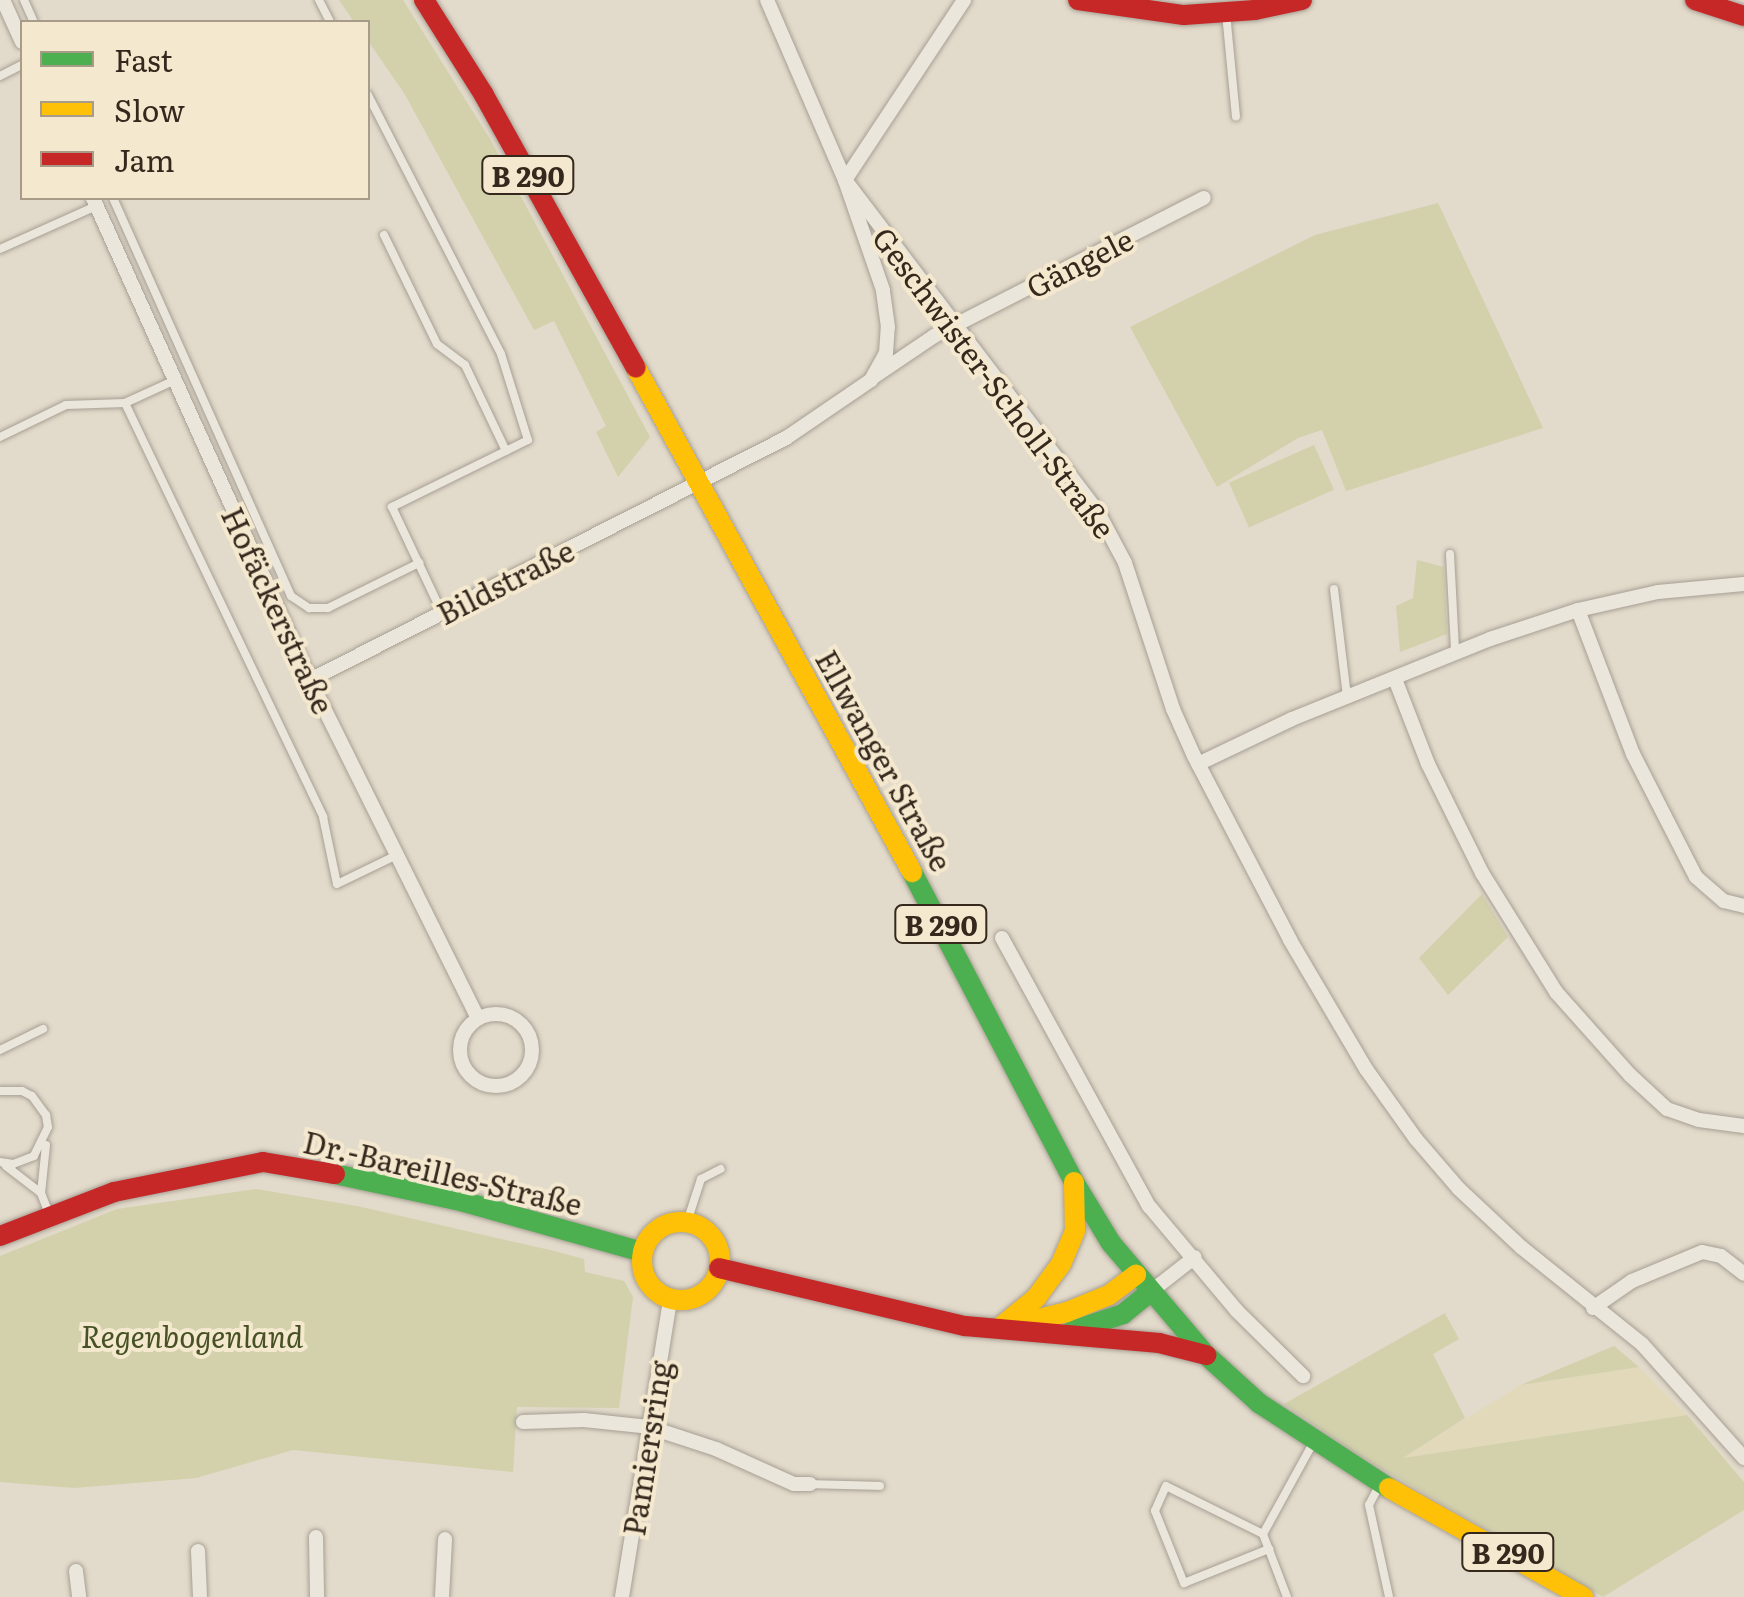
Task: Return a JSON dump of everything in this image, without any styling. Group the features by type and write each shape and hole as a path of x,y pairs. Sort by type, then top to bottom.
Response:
{"main road":[{"name":"Ellwanger Straße","path":"424,0 484,95 700,483 977,991 1074,1182 1136,1275 1206,1355 1259,1403 1313,1442 1582,1597"},
{"path":"1078,0 1158,13 1226,14 1302,0"},
{"path":"1695,0 1742,10"},
{"name":"Dr.-Bareilles-Straße","path":"0,1236 49,1214 168,1179 263,1162 444,1196 642,1252"},
{"path":"998,1329 1036,1298 1061,1264 1074,1231 1074,1182"},
{"path":"687,1222 709,1234 720,1256 719,1268 706,1290 683,1300 670,1299 659,1294 644,1276 642,1252 664,1225 687,1222"},
{"path":"719,1268 965,1326 1159,1342 1206,1355"},
{"path":"998,1329 1067,1312 1109,1295 1136,1275"},
{"path":"1046,1334 1082,1330 1123,1314 1150,1293"}],"street":[{"path":"2,0 20,38"},
{"name":"Geschwister-Scholl-Straße","path":"767,0 845,180 883,290 888,327 886,354 870,380"},
{"path":"845,180 964,0"},
{"name":"Geschwister-Scholl-Straße","path":"845,180 1099,514 1125,563 1173,709 1198,764 1290,940 1366,1069 1416,1140 1459,1189 1592,1308 1642,1344 1744,1458"},
{"name":"Gängele","path":"870,380 954,327 1204,198"},
{"name":"Hofäckerstraße","path":"95,202 310,680 394,856 478,1018"},
{"path":"700,483 835,408 870,380"},
{"name":"Bildstraße","path":"310,680 700,483"},
{"path":"1198,764 1455,651 1578,610 1658,592 1743,588"},
{"path":"1578,610 1633,754 1696,876 1724,901 1744,906"},
{"path":"1395,679 1428,764 1482,873 1556,992 1630,1075 1667,1109 1698,1120 1744,1126"},
{"path":"1002,938 1149,1206 1238,1312 1303,1376"},
{"path":"489,1014 512,1017 528,1034 532,1056 521,1076 511,1083 488,1086 462,1066 459,1044 478,1018 489,1014"},
{"path":"1592,1308 1632,1282 1702,1252 1721,1256 1744,1274"},
{"path":"1150,1293 1195,1257"},
{"name":"Pamiersring","path":"622,1597 670,1299"},
{"path":"523,1422 584,1420 649,1427 716,1449 794,1484 810,1484"},
{"path":"316,1538 317,1597"},
{"path":"442,1597 445,1539"},
{"path":"198,1551 200,1597"},
{"path":"76,1571 79,1597"}],"lane":[{"path":"1226,14 1236,117"},
{"path":"370,99 500,354 528,440 392,507 442,613"},
{"path":"114,200 291,596 309,608 328,608 418,563"},
{"path":"0,250 95,202"},
{"path":"384,236 438,344 466,365 506,450"},
{"path":"0,437 66,405 125,402 175,380"},
{"path":"125,402 323,817 337,884 394,856"},
{"path":"1450,554 1455,651"},
{"path":"1334,589 1347,697"},
{"path":"0,1050 43,1029"},
{"path":"0,1081 5,1090 22,1091 41,1104 48,1127 42,1193 49,1214"},
{"path":"1,1163 13,1164 34,1156 46,1139"},
{"path":"1,1163 42,1193"},
{"path":"687,1222 701,1178 721,1169"},
{"path":"1263,1534 1313,1442"},
{"path":"1380,1483 1369,1505 1389,1597"},
{"path":"810,1484 880,1486"},
{"path":"1269,1549 1184,1583 1156,1511 1166,1486 1263,1534 1269,1549 1286,1597"}],"shaded area":[{"path":"1639,1367 1687,1415 1400,1459 1521,1385"}],"green space":[{"path":"339,0 403,0 490,139 650,437 618,477 596,432 606,426 554,321 534,330 404,93 370,44 370,20 353,20"},
{"path":"1438,203 1543,428 1346,491 1322,430 1298,438 1217,487 1130,327 1315,235"},
{"path":"1314,445 1334,490 1249,528 1229,483"},
{"path":"1417,560 1444,567 1447,634 1400,652 1396,606 1413,598"},
{"path":"1482,894 1508,937 1448,995 1419,958"},
{"name":"Regenbogenland","path":"256,1189 357,1206 550,1250 584,1259 585,1272 624,1281 633,1297 619,1408 517,1407 513,1472 293,1450 196,1478 74,1488 0,1482 0,1256 117,1209"},
{"path":"1445,1313 1459,1339 1433,1354 1465,1418 1403,1458 1687,1415 1744,1482 1744,1510 1603,1597 1360,1456 1284,1404"},
{"path":"1614,1346 1639,1367 1521,1385"}],"traffic: fast":[{"path":"912,872 1074,1182 1111,1243 1206,1355 1259,1403 1389,1488"},
{"path":"335,1174 461,1201 642,1252"},
{"path":"1072,1331 1123,1314 1149,1293"}],"traffic: slow":[{"path":"636,368 912,872"},
{"path":"998,1329 1036,1298 1061,1264 1075,1231 1074,1182"},
{"path":"681,1222 696,1225 708,1234 717,1246 720,1261 717,1276 708,1288 696,1297 681,1300 666,1297 654,1288 645,1276 642,1261 645,1246 654,1234 666,1225 681,1222"},
{"path":"1010,1326 1067,1312 1109,1295 1136,1275"},
{"path":"1389,1488 1583,1597"}],"traffic: jam":[{"path":"424,0 484,95 636,368"},
{"path":"1078,0 1184,15 1255,10 1302,0"},
{"path":"1695,0 1744,16"},
{"path":"0,1236 114,1192 263,1162 335,1174"},
{"path":"719,1268 965,1326 1159,1343 1206,1355"}]}
